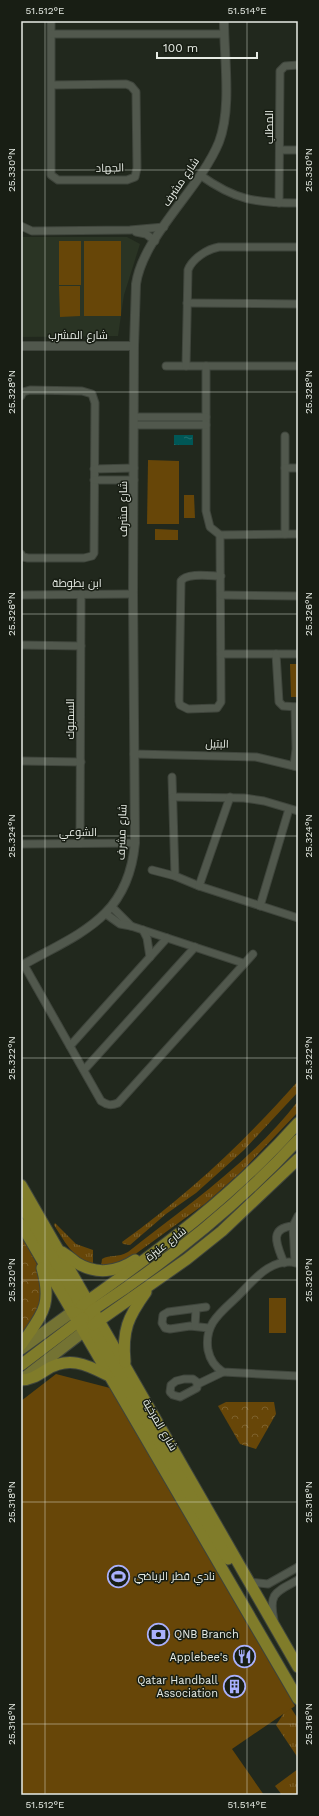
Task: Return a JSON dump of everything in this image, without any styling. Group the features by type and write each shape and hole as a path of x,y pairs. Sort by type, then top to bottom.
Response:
{"highway":[{"name":"شارع عنيزة","path":"86,1317 162,1248 237,1186 298,1123"},
{"path":"21,1365 180,1249 209,1226 249,1190 298,1140"},
{"name":"شارع عنيزة","path":"86,1317 151,1285 222,1231 298,1159"},
{"name":"شارع المرخية","path":"21,1184 59,1250 107,1375 298,1699"},
{"path":"21,1204 228,1559 246,1578"},
{"name":"شارع المرخية","path":"21,1224 38,1254 126,1366 298,1667"},
{"path":"59,1250 84,1267 94,1270 107,1271 123,1267 144,1254 162,1248"},
{"path":"21,1345 36,1326 45,1304 46,1286 38,1254"},
{"path":"126,1366 124,1340 129,1318 151,1285"},
{"path":"21,1380 33,1378 54,1365 66,1362 82,1363 107,1375"}],"main road":[{"name":"شارع عنيزة","path":"21,1349 86,1317"},
{"name":"شارع عنيزة","path":"21,1380 86,1317"}],"street":[{"name":"الجهاد","path":"51,21 52,85 50,169 54,178 63,180 127,180 135,177 137,146 136,92 134,88 126,84 52,85"},
{"name":"شارع مشرف","path":"22,965 86,929 106,914 120,896 129,878 135,843 133,594 134,346 138,274 142,261 200,175 218,143 225,120 224,21"},
{"path":"52,34 224,34"},
{"name":"المطلب","path":"279,203 280,71 285,66 298,65"},
{"path":"280,150 298,150"},
{"path":"200,175 216,187 237,197 248,200 298,203"},
{"path":"21,226 32,231 130,230 164,227"},
{"path":"130,230 146,234 155,241"},
{"path":"186,366 188,270 190,265 213,248 298,247"},
{"path":"187,303 298,304"},
{"name":"شارع المشرب","path":"21,346 134,346"},
{"path":"166,366 298,366"},
{"path":"206,366 207,519 214,532 220,535 298,534"},
{"path":"21,396 23,392 30,390 82,390 92,394 95,403 94,550 92,556 84,558 28,558 21,554"},
{"path":"134,421 206,417"},
{"path":"134,421 206,426"},
{"path":"284,436 284,534"},
{"path":"94,469 134,468"},
{"path":"285,468 298,468"},
{"path":"94,480 134,480"},
{"path":"220,535 221,576 221,654 219,706 211,709 183,707 179,701 181,581 182,578 189,576 221,576"},
{"name":"السمبوك","path":"80,843 81,594"},
{"name":"ابن بطوطة","path":"21,595 133,594"},
{"path":"221,595 298,596"},
{"path":"21,644 81,646"},
{"path":"221,654 298,654"},
{"path":"276,654 279,702 283,706 297,707 296,766"},
{"name":"البتيل","path":"134,754 256,757 296,766"},
{"path":"21,761 81,762"},
{"path":"172,777 175,876"},
{"path":"173,797 230,797 264,801 298,811"},
{"path":"199,886 230,797"},
{"path":"260,906 289,809"},
{"name":"الشوعي","path":"21,844 135,843"},
{"path":"152,870 175,876 199,886 298,918"},
{"path":"112,907 131,926"},
{"path":"106,914 120,924 131,926 243,963"},
{"path":"142,930 147,938 150,957"},
{"path":"70,1046 167,938"},
{"path":"84,1070 195,947"},
{"path":"22,965 101,1101 112,1106 118,1103 243,963 253,954"},
{"path":"223,1372 215,1365 209,1353 207,1344 209,1328 218,1314 267,1268 284,1263 297,1263 293,1226 298,1216"},
{"path":"284,1263 276,1237 278,1232 284,1227 293,1226"},
{"path":"206,1307 168,1312 163,1315 162,1320 163,1326 168,1329 195,1326 209,1328"},
{"path":"195,1326 196,1309"},
{"path":"198,1384 223,1372 298,1376"},
{"path":"246,1578 268,1584 298,1567"},
{"path":"277,1630 272,1609 272,1598 276,1592 298,1580"}],"shaded area":[{"path":"21,237 127,237 140,244 124,295 118,336 21,337"}],"green space":[{"path":"59,241 81,241 81,285 59,285"},
{"path":"84,241 121,241 121,316 84,316"},
{"path":"59,286 80,286 80,316 60,317"},
{"path":"148,460 179,461 179,524 147,524"},
{"path":"184,495 194,495 195,518 184,518"},
{"path":"155,529 178,530 178,540 155,540"},
{"path":"290,664 298,664 298,697 291,697"},
{"path":"298,1081 298,1092 244,1150 196,1193 166,1214 130,1245 123,1244 122,1242 170,1205 215,1166 257,1125"},
{"path":"298,1101 298,1112 242,1171 206,1203 123,1263 101,1267 102,1259 128,1252 218,1182 280,1123"},
{"path":"55,1223 76,1244 93,1250 93,1266 70,1249 54,1225"},
{"path":"21,1234 41,1272 41,1308 28,1330 21,1334"},
{"path":"269,1298 286,1298 286,1333 269,1333"},
{"name":"نادي قطر الرياضي","path":"56,1374 110,1388 295,1706 232,1749 264,1795 21,1795 21,1401"},
{"path":"226,1402 274,1402 276,1414 256,1449 240,1444 218,1406"},
{"path":"291,1708 298,1719 298,1758 276,1725 284,1713"},
{"path":"298,1769 298,1795 282,1795 275,1786"}],"water":[{"path":"174,435 193,435 193,445 174,445"}],"place":[{"name":"نادي قطر الرياضي","path":"119,1576"},
{"name":"QNB Branch","path":"158,1634"},
{"name":"Applebee's","path":"244,1657"},
{"name":"Qatar Handball Association","path":"234,1686"}]}
